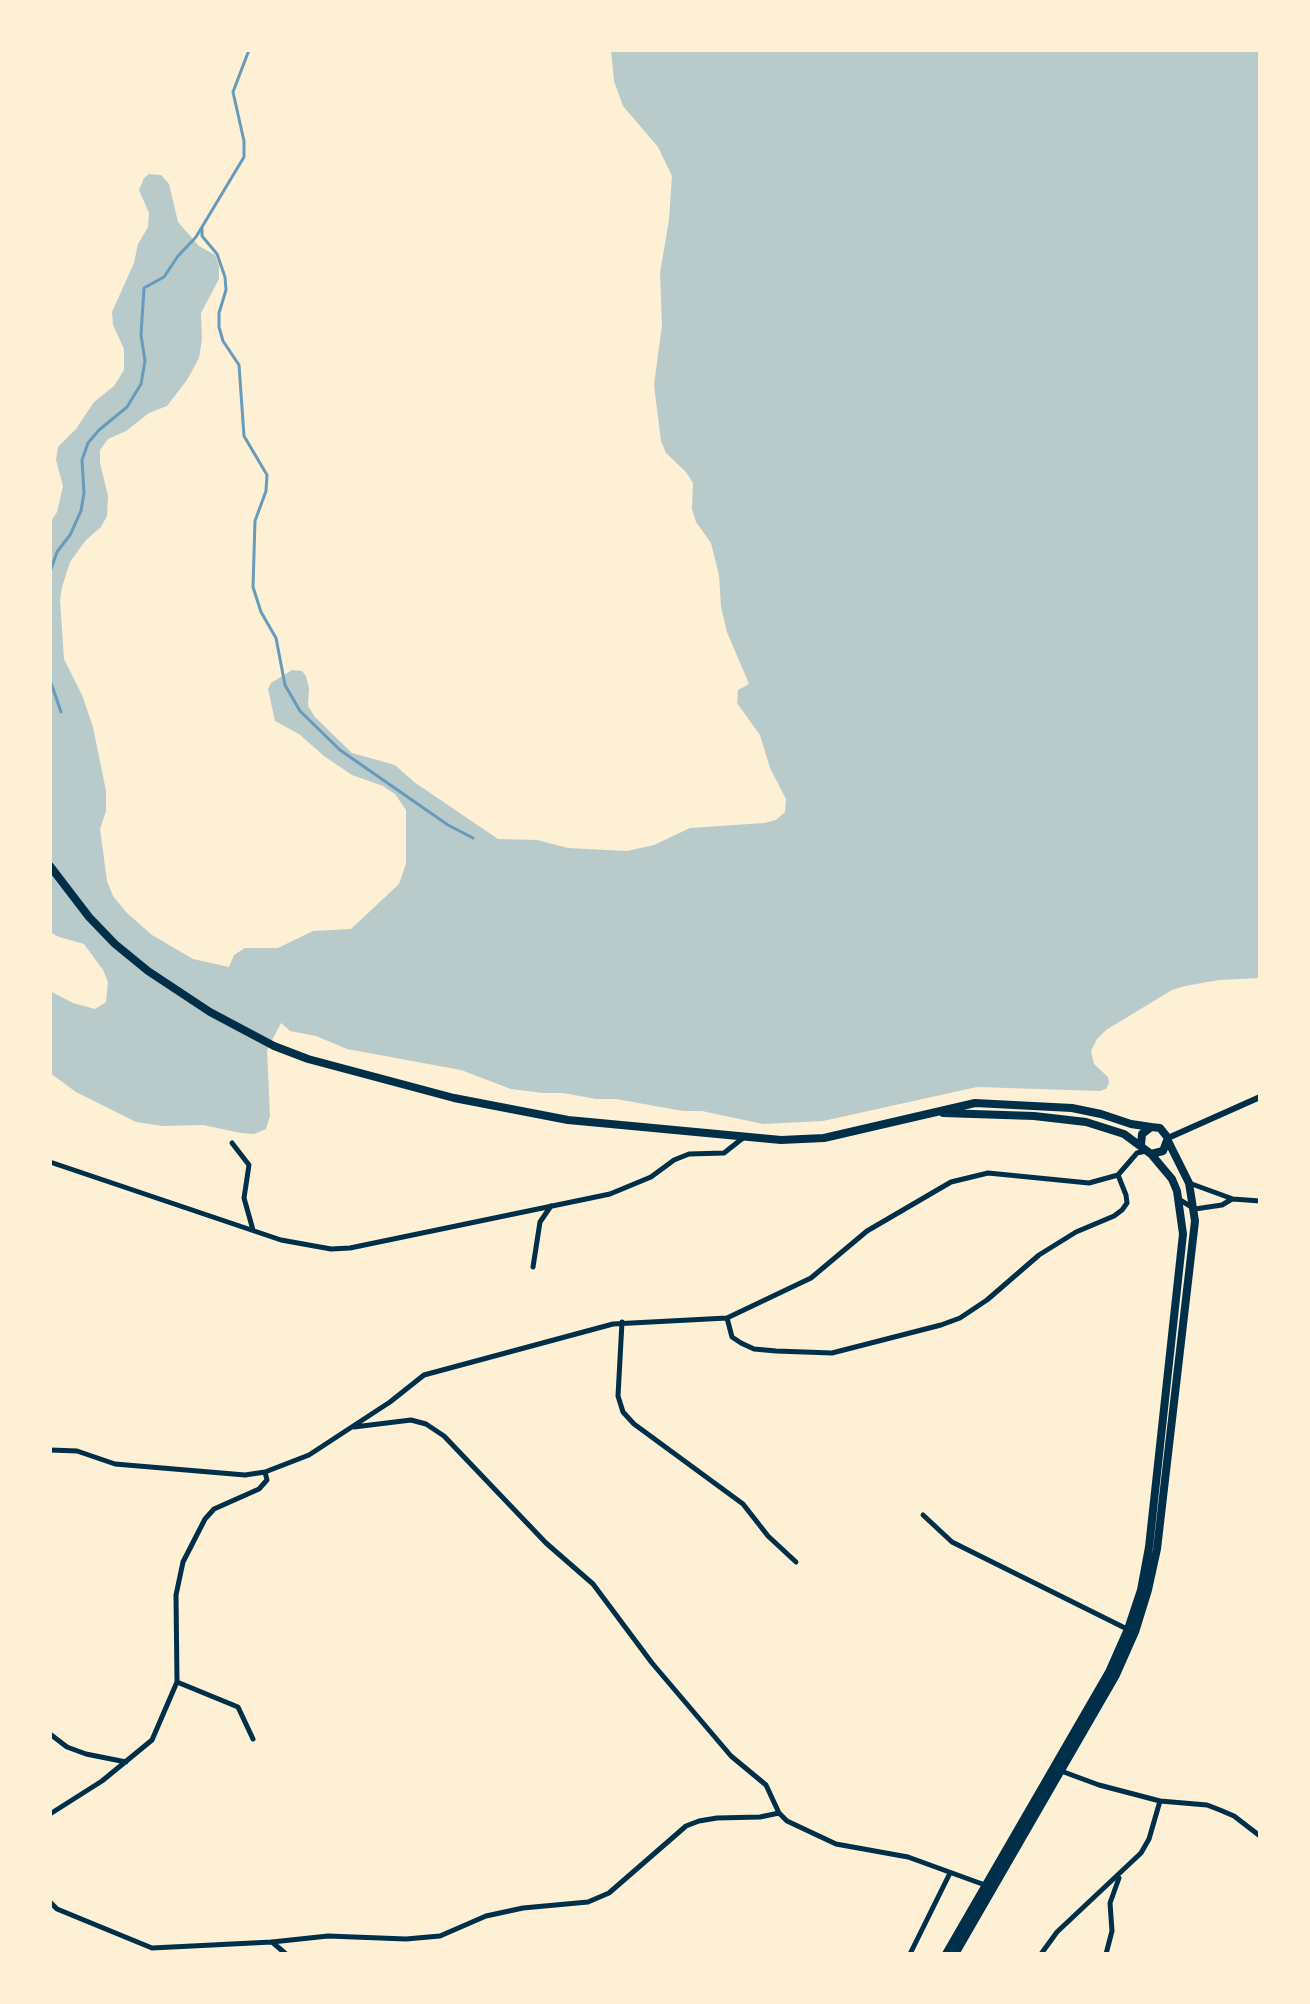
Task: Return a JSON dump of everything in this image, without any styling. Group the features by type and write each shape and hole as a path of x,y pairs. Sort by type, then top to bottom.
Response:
{"main road":[{"path":"50,866 89,917 115,944 148,971 210,1012 285,1050 370,1077 510,1110 568,1120 802,1141 975,1103 1052,1105 1160,1128 1189,1183 1195,1209 1151,1580 1126,1655 955,1954"},
{"path":"938,1113 1034,1116 1071,1120 1114,1130 1146,1150 1172,1179 1180,1200 1182,1250 1149,1547 1141,1590 1128,1629 1109,1672 946,1954"},
{"path":"1146,1150 1142,1134 1151,1127"},
{"path":"1146,1150 1163,1151 1168,1140"}],"street":[{"path":"1168,1140 1260,1097"},
{"path":"50,1162 253,1231 307,1246 350,1248 610,1194 651,1177 674,1160 689,1154 724,1153 744,1137"},
{"path":"232,1143 249,1165 244,1198 253,1231"},
{"path":"50,1450 77,1451 115,1464 245,1475 265,1472 309,1455 390,1402 424,1375 622,1322 727,1318 811,1278 867,1231 951,1182 988,1173 1089,1183 1118,1175 1137,1153 1146,1150"},
{"path":"727,1318 732,1337 754,1349 818,1353 832,1353 941,1325 960,1318 987,1300 1039,1255 1076,1232 1122,1210 1127,1203 1118,1175"},
{"path":"1189,1183 1233,1199 1260,1201"},
{"path":"1180,1200 1195,1209 1222,1205 1233,1199"},
{"path":"533,1267 540,1222 552,1206"},
{"path":"622,1322 618,1396 623,1412 634,1424 743,1504 768,1536 796,1562"},
{"path":"349,1427 411,1420 426,1424 444,1436 546,1543 593,1584 652,1663 721,1745 766,1785 779,1813 787,1821 836,1844 908,1857 985,1885"},
{"path":"50,1814 102,1781 152,1740 177,1682 176,1595 183,1562 205,1519 214,1509 259,1489 267,1480 265,1472"},
{"path":"923,1515 952,1542 1128,1629"},
{"path":"177,1682 238,1707 253,1739"},
{"path":"50,1734 76,1750 126,1762"},
{"path":"1061,1771 1160,1801 1207,1805 1234,1816 1260,1836"},
{"path":"1041,1954 1057,1932 1141,1853 1149,1839 1160,1801"},
{"path":"50,1902 57,1909 152,1951 328,1936 406,1939 440,1936 486,1916 523,1908 588,1902 609,1893 686,1826 717,1818 760,1817 779,1813"},
{"path":"1106,1954 1112,1931 1110,1903 1121,1872"},
{"path":"910,1954 950,1873"},
{"path":"272,1942 286,1954"}],"shaded area":[{"path":"611,50 1260,50 1260,978 1219,980 1172,990 1106,1030 1091,1051 1094,1064 1108,1077 1106,1089 1100,1091 977,1087 823,1121 763,1124 702,1111 683,1111 616,1099 511,1089 461,1070 347,1049 316,1036 290,1031 281,1023 267,1050 270,1116 266,1129 254,1134 203,1125 163,1126 136,1122 76,1092 50,1073 50,991 73,1003 95,1009 106,1002 108,982 84,944 50,932 50,523 57,512 63,486 56,460 58,447 76,429 94,402 114,386 124,370 124,349 113,325 112,312 134,263 138,244 148,227 149,213 139,190 149,174 161,175 169,184 178,222 199,246 215,255 219,279 201,313 199,358 187,380 167,406 149,413 126,431 108,439 100,450 108,496 107,516 70,562 60,600 64,659 82,695 93,727 106,791 106,811 100,829 107,881 113,896 127,913 152,935 193,959 229,967 234,955 245,948 278,948 313,931 351,929 399,884 406,864 406,810 395,794 383,786 352,775 299,734 275,721 268,689 271,683 292,670 302,671 306,676 308,706 315,717 352,753 395,765 414,782 498,839 537,840 568,848 627,851 654,845 690,828 764,823 776,820 785,812 786,799 770,768 760,735 737,703 738,690 749,684 727,632 711,543 696,522 692,509 693,483 666,453 661,441 654,385 662,325 660,273 669,220 672,176 658,147 623,106 614,81"}],"waterway":[{"path":"50,572 57,552 70,535 81,511 84,493 82,460 88,443 127,407 141,384 145,361 141,335 144,288 164,277 196,237 244,157 244,141 233,92 249,50"},
{"path":"202,228 202,236 217,254 225,277 226,290 219,313 219,327 223,341 239,365 244,436 267,475 266,491 255,521 253,587 261,612 276,638 285,685 300,711 340,750 448,825 473,838"},
{"path":"50,680 61,712"}]}
